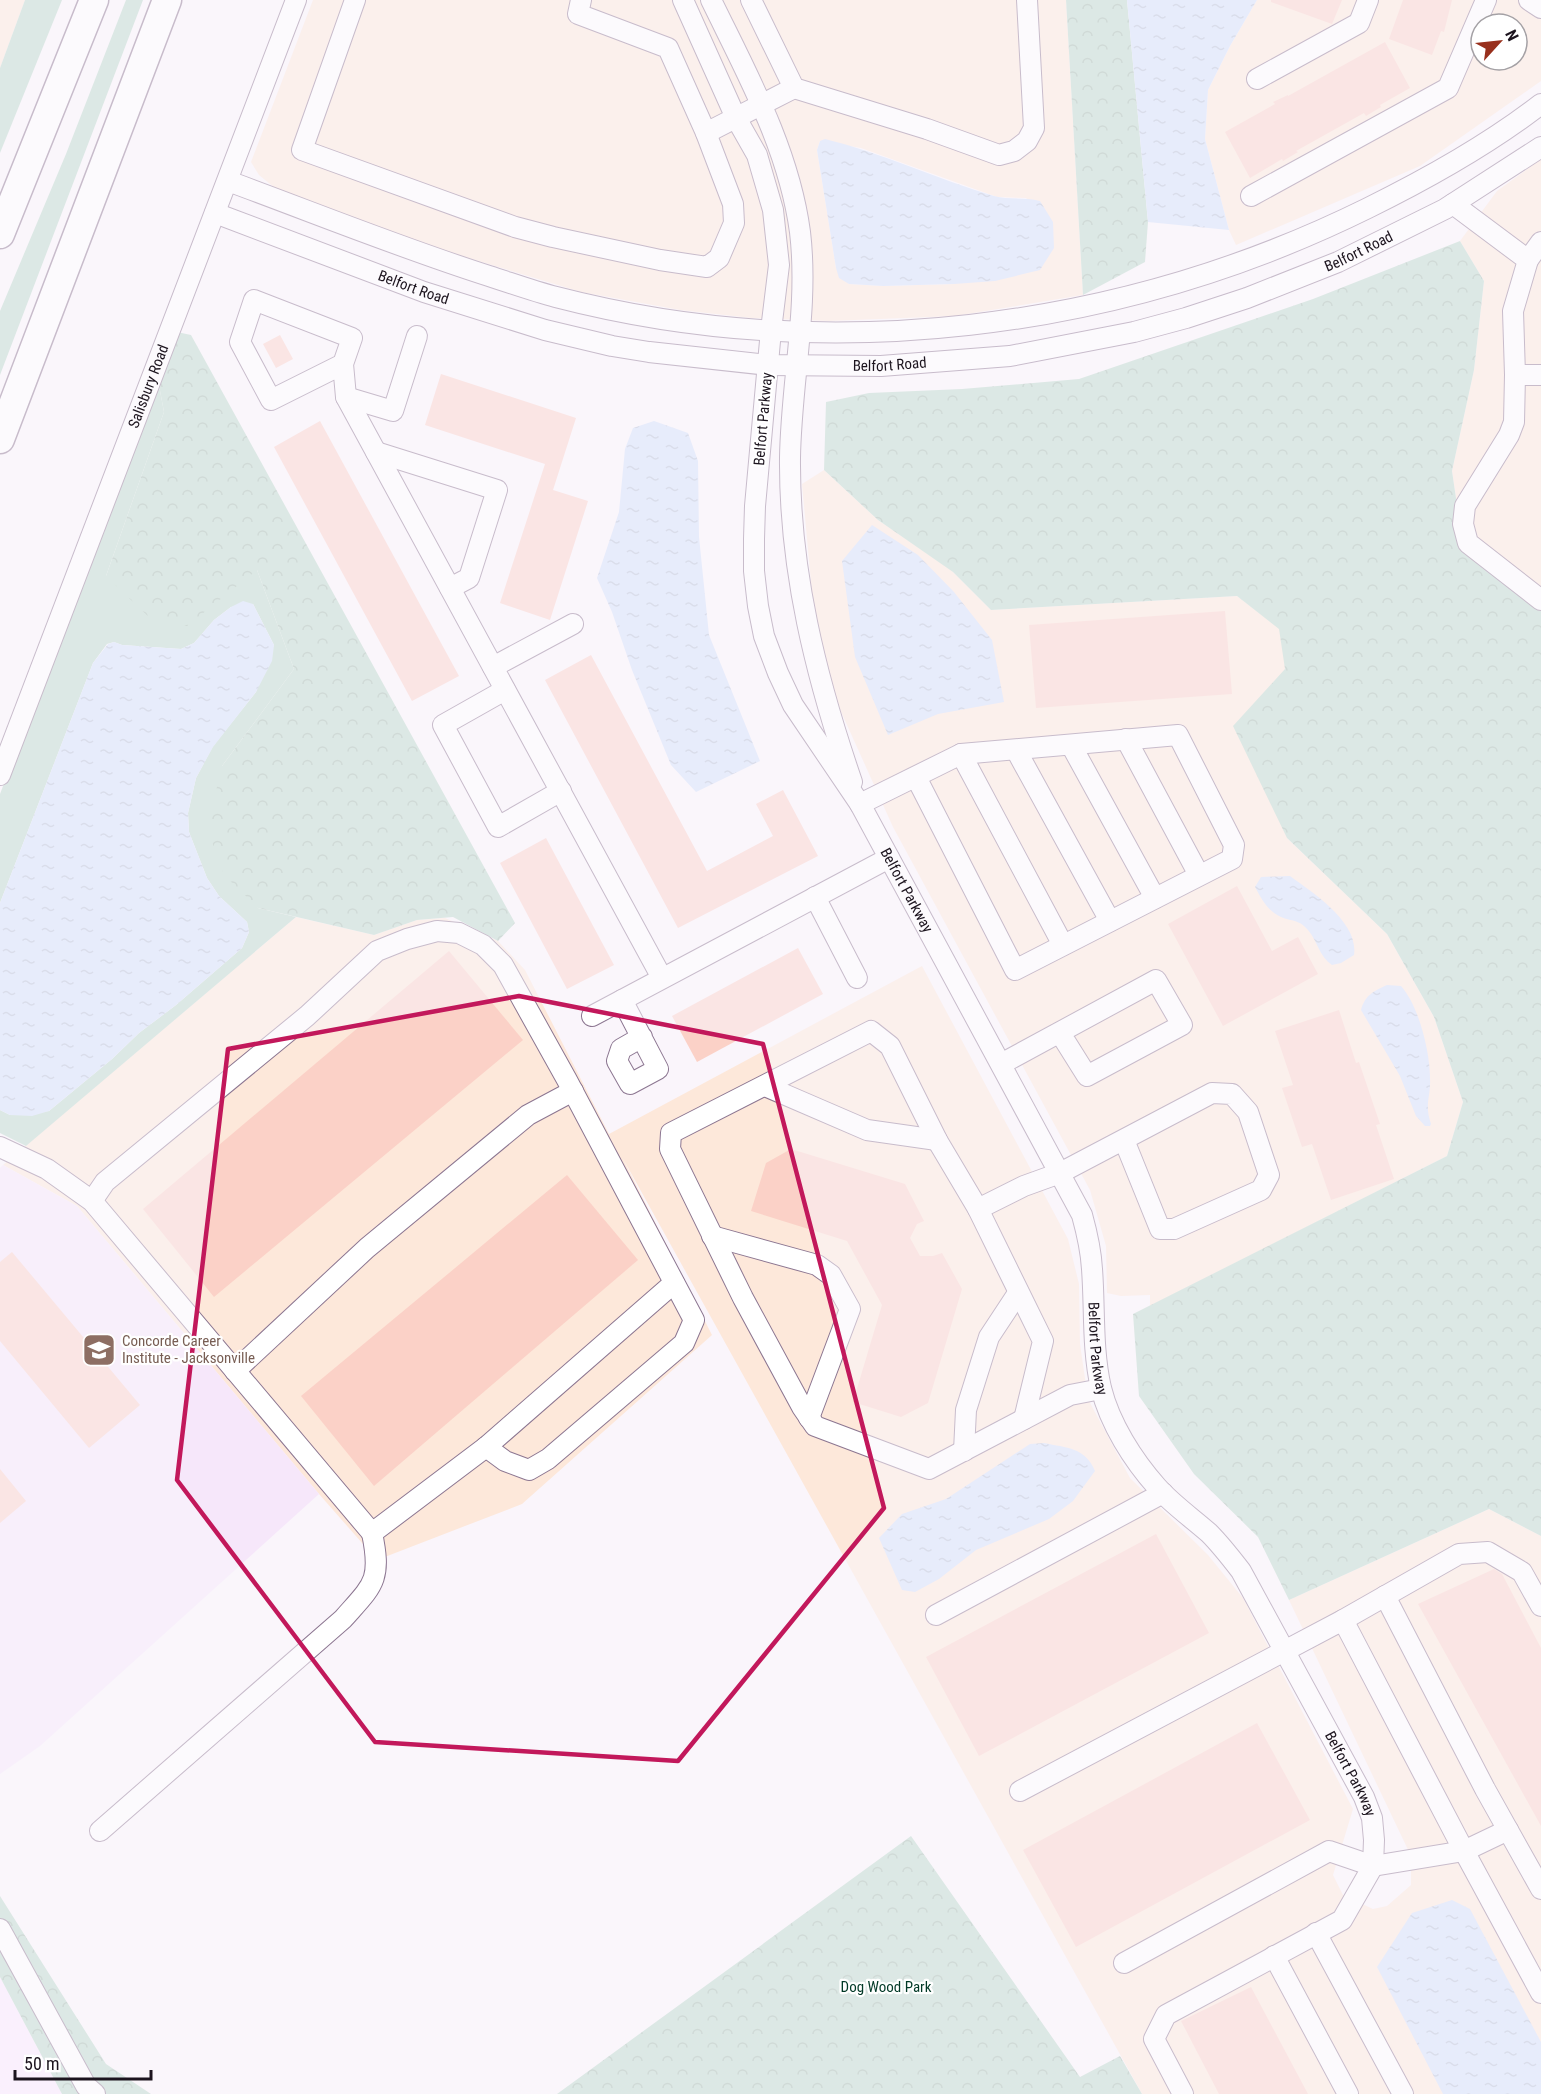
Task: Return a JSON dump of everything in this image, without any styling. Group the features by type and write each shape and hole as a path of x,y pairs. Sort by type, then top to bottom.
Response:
{"highway":[{"path":"0,234 94,0"},
{"path":"0,439 167,0"}],"street":[{"name":"Salisbury Road","path":"0,775 296,0"},
{"path":"355,0 302,150 515,227 660,260 707,267 719,258 734,223 733,204 706,133 668,48 578,14 581,0"},
{"name":"Belfort Parkway","path":"683,0 736,118 757,155 773,210 779,265 754,517 754,571 764,636 777,673 793,705 860,804 1082,1215 1092,1267 1096,1357 1101,1389 1125,1444 1163,1493 1227,1552 1246,1580 1364,1797 1372,1818 1374,1840 1372,1866"},
{"name":"Belfort Parkway","path":"711,0 761,106 789,177 800,232 803,288 790,458 793,531 801,598 824,698 860,804"},
{"path":"751,0 794,88"},
{"path":"706,133 794,88 927,129 999,155 1014,151 1028,141 1034,128 1027,0"},
{"path":"1257,79 1359,22 1368,0"},
{"path":"1251,196 1448,88 1486,0"},
{"path":"1529,0 1541,8"},
{"name":"Belfort Road","path":"228,180 436,259 555,297 659,319 771,330 863,334 1005,321 1127,298 1176,285 1235,265 1324,230 1436,173 1541,104"},
{"name":"Belfort Road","path":"216,213 424,292 545,330 612,346 768,365 881,366 1010,356 1134,332 1196,315 1247,298 1338,261 1454,204 1541,147"},
{"path":"1454,204 1528,260"},
{"path":"1541,242 1528,260 1513,311 1514,422 1509,435 1465,506 1463,524 1468,543 1541,600"},
{"path":"343,364 271,400 240,342 254,300 351,338 343,364 346,398 662,978"},
{"path":"346,398 393,411 417,336"},
{"path":"1515,375 1541,375"},
{"path":"376,452 496,490 469,578 450,588"},
{"path":"493,667 573,624"},
{"path":"506,690 443,725 498,827 561,791"},
{"path":"860,804 961,754 1178,735 1234,845 1232,859 1015,970 916,777"},
{"path":"1126,740 1199,875"},
{"path":"1071,745 1155,898"},
{"path":"1016,750 1110,921"},
{"path":"961,754 1063,945"},
{"path":"592,1016 890,858"},
{"path":"815,897 857,978"},
{"path":"92,1201 105,1182 307,1016 377,951 407,939 437,931 459,933 483,945 503,965 573,1091 694,1320 684,1343 548,1459 529,1470 505,1461 486,1447"},
{"path":"1001,1064 1156,980 1182,1025 1087,1076 1060,1033"},
{"path":"622,1000 642,1037"},
{"path":"1024,1419 1043,1341 978,1209 937,1140 890,1046 871,1031 672,1133 670,1149 742,1298 815,1426 929,1469 1070,1395 1101,1389"},
{"path":"765,1086 867,1130 937,1140"},
{"path":"235,1371 376,1241 528,1115 573,1091"},
{"path":"978,1209 1024,1186 1060,1173 1212,1094 1232,1094 1248,1112 1269,1175 1261,1190 1174,1229 1160,1229 1124,1140"},
{"path":"0,1147 47,1169 92,1201 372,1533 378,1560 372,1586 343,1619 100,1831"},
{"path":"712,1236 818,1265 831,1275 850,1310 809,1418"},
{"path":"372,1533 486,1447 674,1283"},
{"path":"964,1451 966,1410 988,1337 1018,1293"},
{"path":"936,1615 1163,1493"},
{"path":"1020,1791 1343,1620 1459,1554 1488,1552 1522,1572 1541,1606"},
{"path":"1385,1596 1541,1889"},
{"path":"1343,1620 1541,1993"},
{"path":"1124,1963 1329,1851 1372,1866 1464,1851 1508,1830"},
{"path":"1183,2094 1154,2039 1166,2015 1342,1920 1372,1866"},
{"path":"0,1929 86,2086 95,2094"},
{"path":"1316,1933 1403,2094"},
{"path":"1274,1956 1348,2094"}],"highlighted area":[{"path":"519,996 763,1044 884,1508 678,1761 375,1742 177,1480 228,1049"}],"shaded area":[{"path":"0,0 25,0 0,68"},
{"path":"313,0 1066,0 1083,295 955,316 829,321 751,318 680,310 581,292 439,249 275,188 259,175 251,162","holes":["820,141 861,148 997,197 1027,198 954,284 883,286 849,284 836,268 817,150"]},
{"path":"1257,0 1541,0 1541,81 1420,166 1236,245 1229,230 1205,139 1208,90"},
{"path":"1541,159 1541,611 1502,576 1461,532 1452,471 1474,370 1484,281 1460,241 1497,191"},
{"path":"824,470 878,520 951,570 991,610 1237,596 1280,629 1286,668 1287,838 1387,934 1434,1017 1463,1102 1447,1156 1150,1306 1150,1295 1121,1296 1107,1293 1106,1246 1090,1190 893,827 838,705 814,615 802,484"},
{"path":"296,917 374,935 417,920 445,918 498,941 525,970 609,1134 922,966 1068,1239 1079,1284 1080,1344 1088,1399 1130,1478 1208,1555 1243,1598 1353,1809 1333,1875 1343,1895 1373,1909 1387,1906 1411,1885 1411,1856 1289,1600 1489,1509 1541,1536 1541,2094 1142,2094 622,1157 712,1335 522,1504 377,1560 77,1206 3,1165"},
{"name":"Concorde Career Institute - Jacksonville","path":"3,1165 77,1206 319,1494 40,1746 0,1774 0,1168"},
{"path":"0,1977 62,2094 0,2094"}],"green space":[{"path":"25,0 62,0 0,153 0,68"},
{"path":"126,0 143,0 0,375 0,311 66,154"},
{"path":"1066,0 1127,0 1148,222 1145,262 1083,295"},
{"path":"1460,241 1484,281 1474,370 1452,471 1461,532 1502,576 1541,611 1541,1536 1489,1509 1289,1600 1258,1537 1194,1474 1139,1396 1133,1314 1447,1156 1463,1102 1434,1017 1387,934 1287,838 1233,726 1285,669 1279,629 1237,596 991,610 953,572 878,520 824,470 826,402 869,393 962,389 1079,379 1313,299"},
{"path":"177,332 191,335 515,923 498,941 453,917 417,920 374,935 258,908 224,875 207,828 222,766 294,669 257,570 187,626 152,620 106,576 164,412 158,380"},
{"path":"158,380 164,412 106,576 257,570 294,669 222,766 258,908 296,917 26,1146 0,1133 0,1110 10,1115 49,1111 242,948 249,932 247,922 219,896 207,878 189,832 188,813 196,778 213,746 256,692 274,645 253,604 231,607 214,620 194,643 181,649 122,645 114,642 107,644 93,663 0,903 0,794"},
{"name":"Dog Wood Park","path":"911,1836 1080,2077 1120,2056 1142,2094 557,2094"},
{"path":"0,1896 106,2064 151,2094 62,2094 0,1977"}],"water":[{"path":"1127,0 1257,0 1208,90 1205,139 1229,230 1148,222"},
{"path":"825,139 868,151 994,196 1040,201 1053,222 1054,248 1040,270 995,281 883,286 849,284 839,278 836,268 817,150 820,141"},
{"path":"654,421 688,433 698,461 699,537 709,635 760,761 696,792 671,765 597,578 619,512 625,449 633,428"},
{"path":"872,525 918,555 954,592 992,640 1004,702 938,714 888,735 855,657 842,561"},
{"path":"243,601 253,604 274,645 272,661 256,692 213,747 196,778 188,813 189,832 207,878 219,896 247,922 249,932 242,948 49,1111 32,1116 10,1115 0,1110 0,903 93,663 108,644 114,642 122,645 181,649 194,643 214,620"},
{"path":"1290,876 1322,900 1342,920 1354,943 1354,955 1341,963 1332,965 1324,957 1304,926 1275,913 1268,907 1255,887 1261,877"},
{"path":"1387,985 1401,986 1413,1005 1426,1043 1430,1085 1428,1105 1430,1126 1425,1126 1416,1116 1400,1076 1361,1010 1371,994"},
{"path":"1044,1443 1081,1453 1095,1471 1073,1501 1049,1519 976,1550 939,1579 915,1592 902,1590 879,1538 902,1514 946,1499 1030,1444"},
{"path":"1452,1900 1470,1909 1541,2042 1541,2094 1443,2094 1377,1967 1412,1913"}],"building":[{"path":"1271,0 1342,0 1332,24 1271,2"},
{"path":"1403,0 1452,0 1444,32 1441,31 1432,55 1389,39"},
{"path":"1385,42 1410,88 1366,116 1364,113 1250,178 1225,132 1275,104 1273,102"},
{"path":"280,335 293,359 276,368 263,344"},
{"path":"441,374 576,418 553,490 588,501 550,620 500,603 545,464 425,425"},
{"path":"320,421 459,676 412,701 274,447"},
{"path":"1225,611 1232,694 1036,708 1029,625"},
{"path":"591,655 707,871 773,836 756,804 783,790 818,856 678,928 545,680"},
{"path":"546,838 614,965 567,989 500,863"},
{"path":"1237,886 1272,951 1298,937 1318,974 1223,1026 1168,924"},
{"path":"798,948 823,994 697,1062 672,1016"},
{"path":"449,951 523,1040 214,1297 143,1209"},
{"path":"1339,1010 1356,1063 1359,1062 1380,1124 1376,1125 1394,1179 1331,1200 1312,1144 1302,1147 1282,1088 1293,1085 1275,1031"},
{"path":"791,1149 905,1184 924,1221 917,1224 910,1238 920,1256 942,1253 962,1289 928,1403 901,1417 853,1402 882,1305 847,1241 751,1211 766,1163"},
{"path":"567,1175 638,1260 374,1486 301,1396"},
{"path":"12,1252 140,1405 89,1448 0,1341 0,1262"},
{"path":"0,1469 26,1501 0,1523"},
{"path":"1156,1534 1209,1633 979,1756 926,1657"},
{"path":"1494,1569 1502,1574 1541,1648 1541,1826 1418,1604"},
{"path":"1257,1723 1310,1820 1076,1947 1023,1850"},
{"path":"1251,1987 1308,2094 1219,2094 1181,2021"}],"place":[{"name":"Concorde Career Institute - Jacksonville","path":"99,1350"}]}
